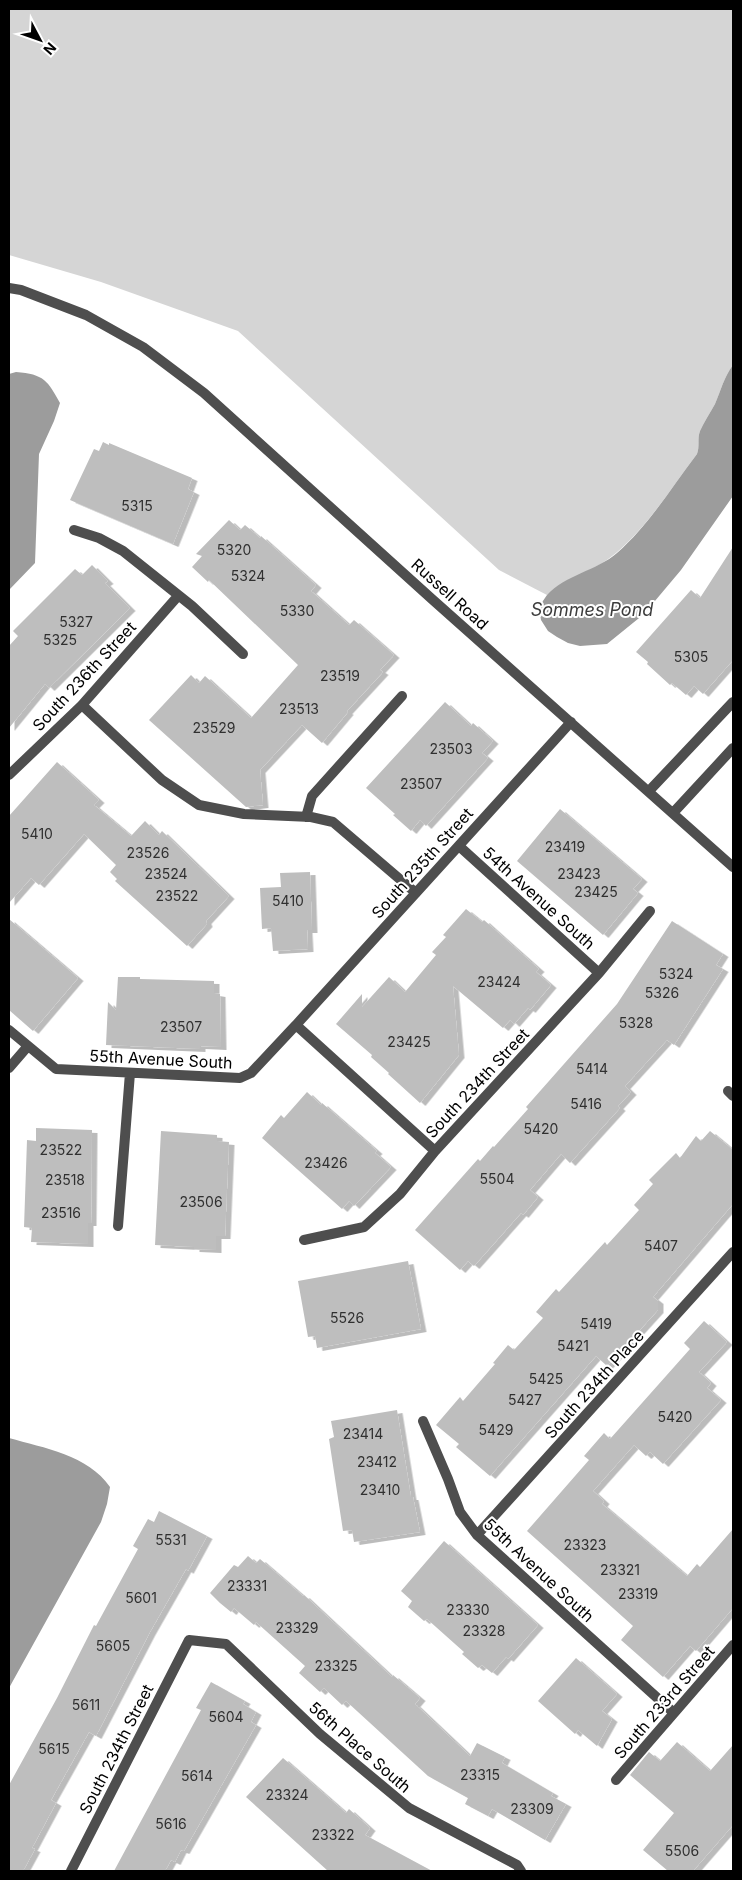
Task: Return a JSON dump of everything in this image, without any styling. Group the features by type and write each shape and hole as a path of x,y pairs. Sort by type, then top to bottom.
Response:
{"street":[{"name":"Russell Road","path":"9,288 21,290 86,315 143,347 204,393 733,867"},
{"path":"74,530 99,538 123,551 192,606 243,654"},
{"name":"South 236th Street","path":"9,775 82,705 178,596"},
{"path":"306,817 312,796 402,696"},
{"path":"649,791 733,702"},
{"path":"82,705 162,780 199,805 244,814 306,817 333,822 416,893"},
{"name":"South 235th Street","path":"296,1025 571,722"},
{"path":"673,813 733,748"},
{"name":"54th Avenue South","path":"459,846 599,972"},
{"name":"South 234th Street","path":"304,1240 364,1227 400,1194 435,1151 599,972 650,910"},
{"path":"296,1025 435,1151"},
{"name":"55th Avenue South","path":"9,1030 56,1069 240,1078 251,1073 296,1025"},
{"path":"9,1068 28,1046"},
{"path":"118,1226 130,1073"},
{"name":"South 234th Place","path":"477,1535 733,1252"},
{"name":"55th Avenue South","path":"423,1422 460,1512 477,1535 674,1713"},
{"name":"South 234th Street","path":"71,1871 188,1640"},
{"name":"56th Place South","path":"188,1640 226,1644 320,1734 409,1808 517,1865 521,1871"},
{"name":"South 233rd Street","path":"616,1780 733,1644"}],"shaded area":[{"path":"9,9 733,9 733,365 700,431 697,454 659,506 628,542 608,559 564,583 547,595 499,570 238,331 101,282 9,255"}],"water":[{"name":"Sommes Pond","path":"733,365 733,496 681,570 644,614 607,644 580,646 568,643 548,631 541,620 539,608 546,597 554,588 609,559 629,542 650,518 697,454 700,431"},
{"path":"16,372 33,375 44,380 60,403 39,454 35,563 9,590 9,374"},
{"path":"9,1438 51,1449 78,1460 101,1476 110,1487 101,1522 9,1688"}],"building":[{"path":"103,442 192,478 188,489 194,492 173,544 70,500 94,449 99,451"},
{"path":"229,520 240,530 245,525 260,538 261,536 316,585 311,591 349,625 354,620 394,655 380,670 383,672 347,711 322,743 302,725 260,770 263,805 246,807 149,720 191,675 199,683 205,676 251,718 298,665 209,580 208,582 192,567 202,556 196,554"},
{"path":"733,547 733,660 703,694 694,686 686,695 672,683 670,685 636,652 691,590 700,598"},
{"path":"92,565 108,581 105,583 130,608 49,688 45,684 9,728 9,646 18,636 13,631 75,569 82,575"},
{"path":"445,702 471,726 473,723 493,741 482,753 488,758 426,826 420,820 411,831 366,788"},
{"path":"57,762 99,800 94,805 131,836 145,821 159,835 162,831 229,896 206,921 207,924 187,946 115,881 117,879 110,872 116,865 84,834 39,885 31,878 9,903 9,816"},
{"path":"560,809 642,879 633,889 638,893 603,935 517,861"},
{"path":"310,872 312,930 307,930 308,949 273,951 271,928 262,929 260,888 281,887 280,873"},
{"path":"466,909 482,922 484,920 539,969 536,972 551,985 530,1010 528,1008 514,1024 510,1020 503,1028 453,986 459,1055 420,1103 371,1057 372,1055 336,1024 362,994 362,1007 389,977 405,992 436,955 432,952 446,937 443,935"},
{"path":"9,919 78,978 33,1031 9,1010"},
{"path":"672,921 723,954 716,965 723,969 674,1045 667,1040 625,1086 631,1092 618,1106 620,1108 570,1163 561,1154 530,1190 538,1197 523,1215 521,1213 474,1266 468,1261 460,1270 415,1230 478,1159 480,1161 494,1147 528,1109 526,1107 617,1004"},
{"path":"118,977 214,981 214,993 220,994 221,1047 200,1046 200,1049 106,1045 108,1002 116,1010"},
{"path":"307,1092 377,1151 375,1153 391,1167 354,1206 349,1201 342,1209 262,1138 281,1115 284,1118"},
{"path":"36,1128 92,1130 91,1223 88,1223 88,1244 31,1242 32,1228 24,1227 27,1140 36,1141"},
{"path":"161,1131 217,1135 217,1141 229,1142 225,1236 216,1236 216,1250 155,1245"},
{"path":"710,1131 733,1150 733,1204 653,1297 658,1301 658,1310 607,1366 596,1356 490,1476 456,1447 459,1444 436,1425 460,1397 463,1401 495,1364 493,1363 508,1345 514,1350 543,1318 536,1312 556,1289 559,1292 605,1242 607,1245 639,1210 634,1205 653,1184 649,1180 676,1153 680,1158 696,1136 701,1141"},
{"path":"408,1261 421,1329 317,1348 315,1336 308,1337 298,1281"},
{"path":"704,1321 727,1342 699,1372 711,1383 707,1388 721,1400 663,1464 650,1452 646,1456 634,1445 593,1491 604,1501 602,1504 687,1576 697,1564 700,1567 733,1529 733,1608 696,1651 690,1646 663,1677 621,1640 633,1626 527,1531 589,1460 584,1456 604,1433 610,1439 690,1349 684,1343"},
{"path":"397,1410 411,1497 413,1497 420,1532 354,1542 352,1530 343,1531 329,1439 334,1437 331,1421"},
{"path":"159,1511 207,1536 188,1571 186,1569 150,1632 96,1736 89,1732 51,1800 56,1803 32,1848 35,1849 23,1871 9,1871 9,1785 57,1698 94,1625 96,1626 138,1549 133,1546 148,1519 154,1522"},
{"path":"444,1541 538,1625 508,1659 506,1657 492,1673 482,1665 478,1668 462,1654 464,1652 427,1619 424,1621 408,1607 412,1601 401,1591"},
{"path":"248,1556 256,1563 260,1559 304,1595 392,1677 393,1675 420,1698 415,1704 470,1756 477,1743 505,1757 502,1763 553,1793 551,1796 566,1804 545,1840 492,1809 488,1816 465,1804 468,1798 428,1776 346,1701 342,1705 324,1688 320,1692 299,1673 305,1666 256,1622 254,1625 234,1608 231,1612 220,1603 210,1593 234,1565 238,1567"},
{"path":"576,1658 617,1694 602,1711 612,1719 597,1746 578,1730 575,1734 538,1701"},
{"path":"211,1682 245,1701 243,1704 256,1712 251,1722 256,1725 184,1851 181,1850 175,1862 171,1860 165,1871 114,1871 201,1710 196,1708"},
{"path":"677,1742 710,1771 733,1745 733,1825 693,1871 668,1871 643,1850 674,1813 630,1775 649,1752 660,1761"},
{"path":"283,1758 346,1813 349,1809 370,1828 365,1835 432,1871 328,1871 246,1797"}]}
